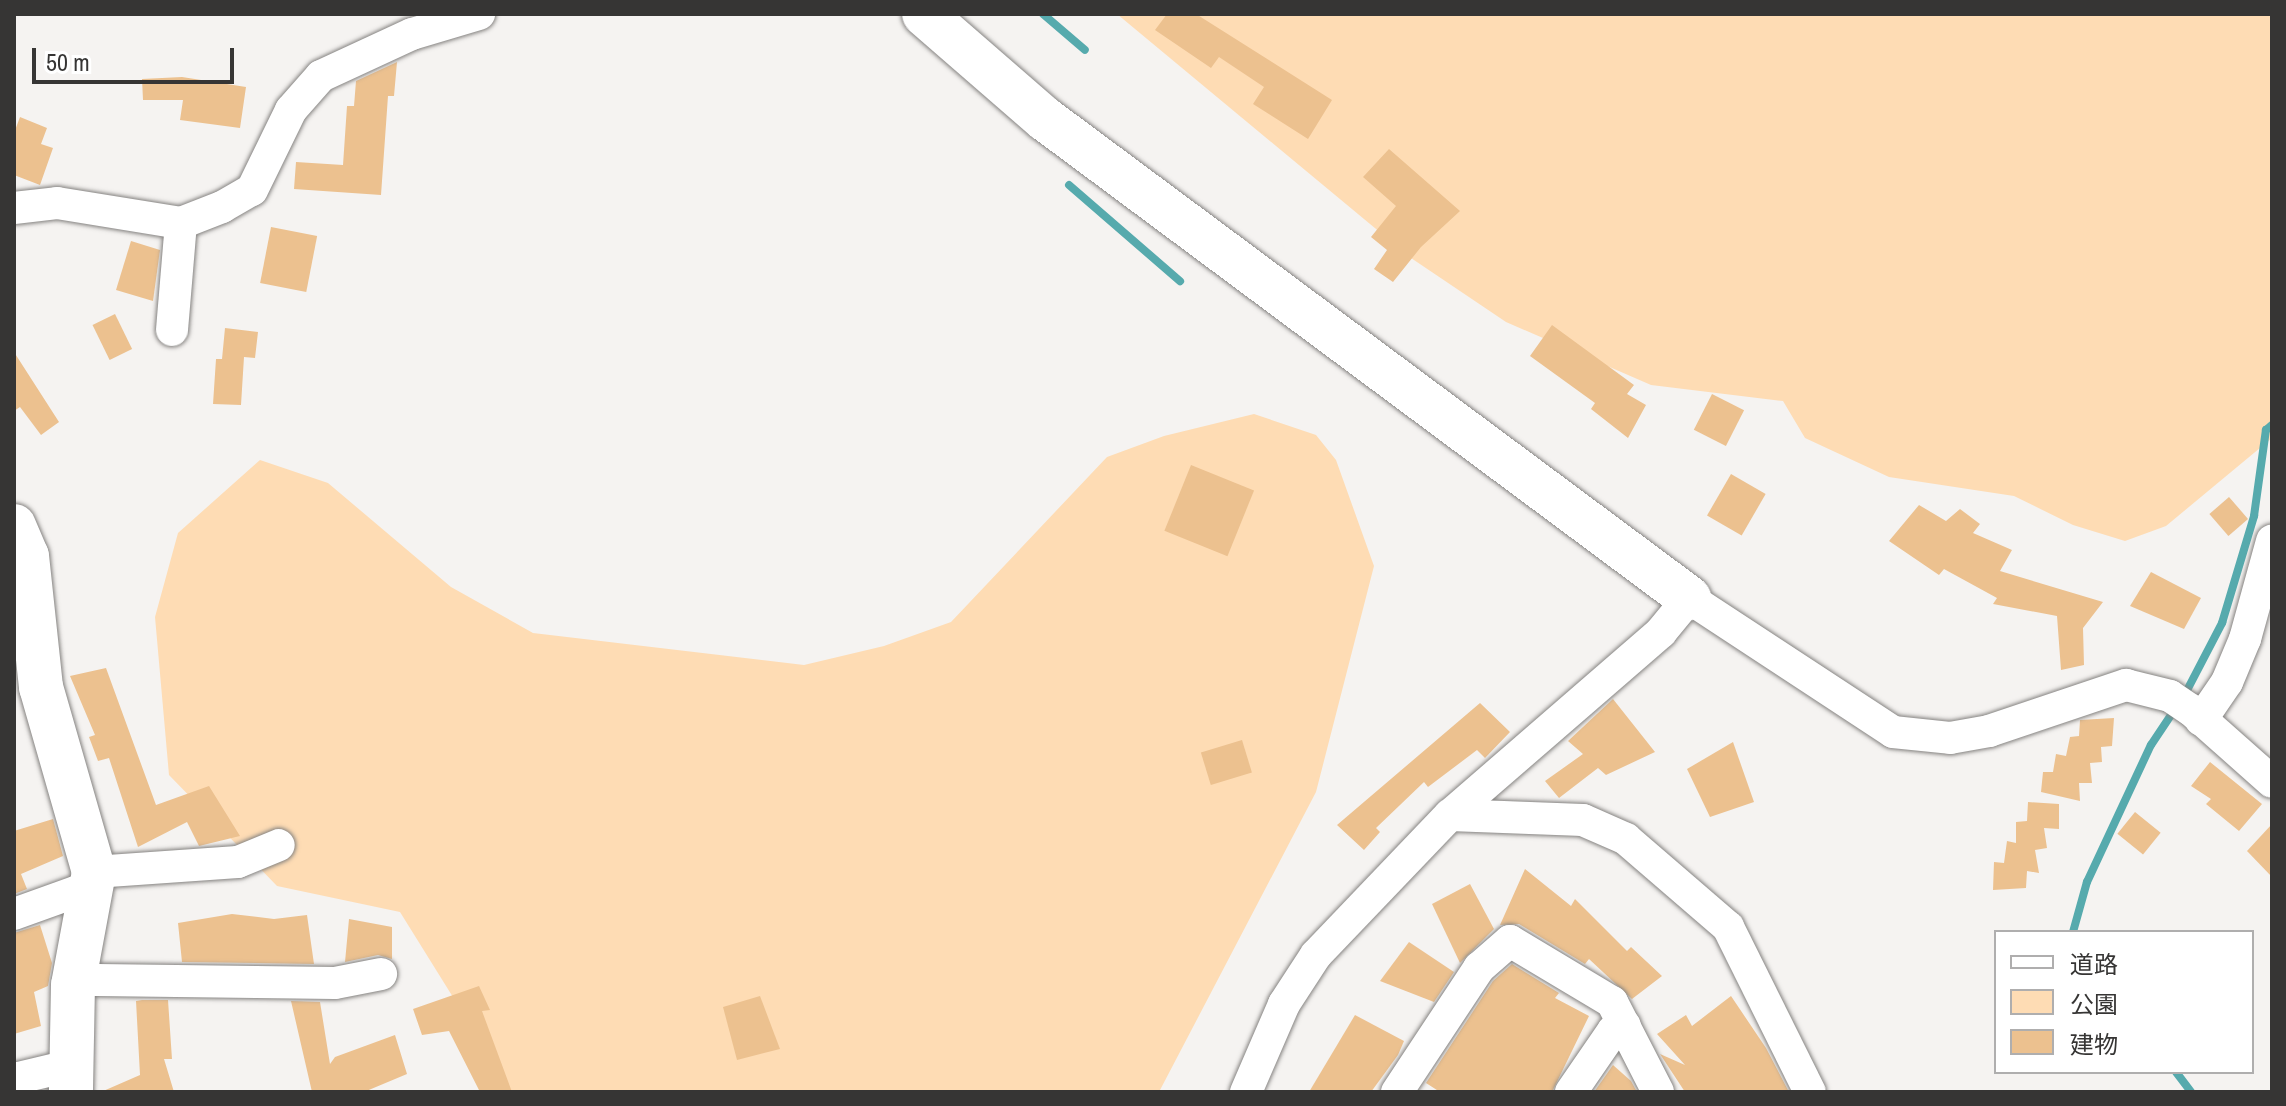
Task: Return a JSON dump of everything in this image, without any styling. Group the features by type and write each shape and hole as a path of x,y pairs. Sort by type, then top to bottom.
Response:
{"street":[{"path":"14,208 57,203 181,223 252,190 291,110 321,76 359,54 479,14"},
{"path":"924,14 1045,119 1689,598 1893,732 1950,738 1989,731 2109,687 2126,685 2187,709 2272,782"},
{"path":"172,330 181,223"},
{"path":"14,526 27,556 41,687 93,883 76,974 70,1079 14,1079"},
{"path":"2187,709 2227,682 2245,639 2272,541"},
{"path":"1246,1092 1284,1004 1316,955 1450,815 1661,632 1689,598"},
{"path":"1450,815 1583,820 1626,839 1728,927 1810,1092"},
{"path":"14,914 93,883 238,862 279,845"},
{"path":"1397,1092 1479,968 1510,941 1612,1002 1658,1092"},
{"path":"76,974 97,980 335,983 381,974"},
{"path":"1571,1092 1613,1031 1625,1025"}],"green space":[{"path":"1117,14 2272,14 2272,438 2166,526 2125,541 2073,525 2014,496 1889,477 1805,438 1783,401 1651,385 1506,322 1411,258"},
{"path":"1254,414 1316,435 1336,460 1374,566 1316,792 1159,1092 512,1092 400,912 277,886 169,775 155,617 178,533 260,460 328,483 451,587 533,633 804,665 884,646 951,622 1107,457 1164,436"}],"building":[{"path":"1167,14 1196,14 1332,100 1308,139 1253,104 1264,87 1219,57 1211,68 1155,30"},
{"path":"397,62 394,96 388,96 381,195 294,189 296,162 343,165 347,106 354,106 356,81"},
{"path":"182,77 246,87 240,128 180,120 183,100 143,100 142,79"},
{"path":"20,117 47,128 41,144 53,148 40,185 14,175 14,133"},
{"path":"1389,149 1460,211 1421,247 1393,282 1374,269 1387,250 1371,237 1396,206 1363,177"},
{"path":"271,227 317,236 306,292 260,283"},
{"path":"131,241 160,250 153,301 116,290"},
{"path":"115,314 132,349 110,360 93,325"},
{"path":"1552,325 1634,385 1627,394 1646,405 1628,438 1591,409 1595,403 1530,356"},
{"path":"225,328 258,332 255,358 244,357 241,405 213,404 216,359 222,359"},
{"path":"14,352 59,422 41,435 20,407 14,411"},
{"path":"1712,394 1744,410 1726,446 1694,430"},
{"path":"1191,465 1254,490 1227,556 1164,531"},
{"path":"1731,474 1766,494 1742,536 1707,516"},
{"path":"2229,497 2248,519 2228,536 2209,514"},
{"path":"1919,505 1946,521 1960,509 1980,524 1973,533 2012,550 2000,571 2103,602 2083,628 2084,665 2061,670 2057,616 1993,604 1997,598 1944,569 1939,575 1889,541"},
{"path":"2151,572 2201,598 2184,629 2130,606"},
{"path":"106,668 156,805 209,786 240,836 199,846 187,822 138,847 109,758 98,761 89,737 95,735 70,676"},
{"path":"1613,699 1655,752 1606,775 1598,768 1559,798 1545,781 1583,754 1568,741"},
{"path":"1480,703 1510,732 1485,758 1477,750 1428,787 1424,782 1376,828 1380,832 1364,850 1337,825"},
{"path":"2114,718 2112,746 2101,747 2102,762 2090,763 2092,783 2079,783 2080,801 2041,792 2043,772 2053,772 2056,754 2066,756 2070,737 2079,736 2080,720"},
{"path":"1242,740 1252,773 1211,785 1201,753"},
{"path":"1733,742 1754,802 1710,817 1687,769"},
{"path":"2210,762 2262,804 2239,831 2206,804 2211,799 2191,786"},
{"path":"2028,802 2059,804 2059,829 2044,828 2047,848 2035,850 2039,873 2027,871 2026,888 1993,890 1994,862 2004,863 2007,841 2016,843 2016,822 2027,821"},
{"path":"2135,812 2161,833 2143,855 2117,834"},
{"path":"53,819 63,856 21,874 27,889 14,894 14,831"},
{"path":"2272,824 2272,877 2247,851"},
{"path":"1525,869 1571,906 1575,899 1627,951 1631,947 1662,976 1632,999 1589,959 1585,964 1519,924 1500,925"},
{"path":"1470,884 1494,929 1460,963 1432,904"},
{"path":"232,914 274,919 307,915 314,964 182,962 178,923"},
{"path":"349,919 392,927 392,959 378,955 345,962"},
{"path":"40,925 52,963 48,986 34,992 41,1026 14,1034 14,933"},
{"path":"1409,942 1454,972 1434,1002 1380,981"},
{"path":"1512,964 1559,993 1555,998 1589,1016 1552,1092 1440,1092 1426,1083 1493,981"},
{"path":"479,986 490,1010 482,1011 512,1092 480,1092 449,1031 422,1035 413,1009"},
{"path":"760,996 780,1049 737,1060 723,1007"},
{"path":"1731,996 1766,1048 1789,1092 1685,1092 1660,1054 1685,1065 1657,1034 1686,1015 1692,1026"},
{"path":"168,1000 172,1059 164,1059 174,1092 101,1092 140,1075 136,1001"},
{"path":"291,1001 320,1002 330,1064 335,1057 395,1035 407,1074 364,1092 312,1092"},
{"path":"1355,1015 1404,1041 1398,1055 1371,1092 1309,1092"},
{"path":"1613,1065 1631,1081 1637,1092 1594,1092"}],"waterway":[{"path":"1043,14 1085,50"},
{"path":"1069,185 1180,281"},
{"path":"2183,698 2222,623 2254,516 2266,430 2272,425"},
{"path":"2074,930 2087,882 2151,745 2175,709"},
{"path":"2178,1074 2191,1092"}]}
